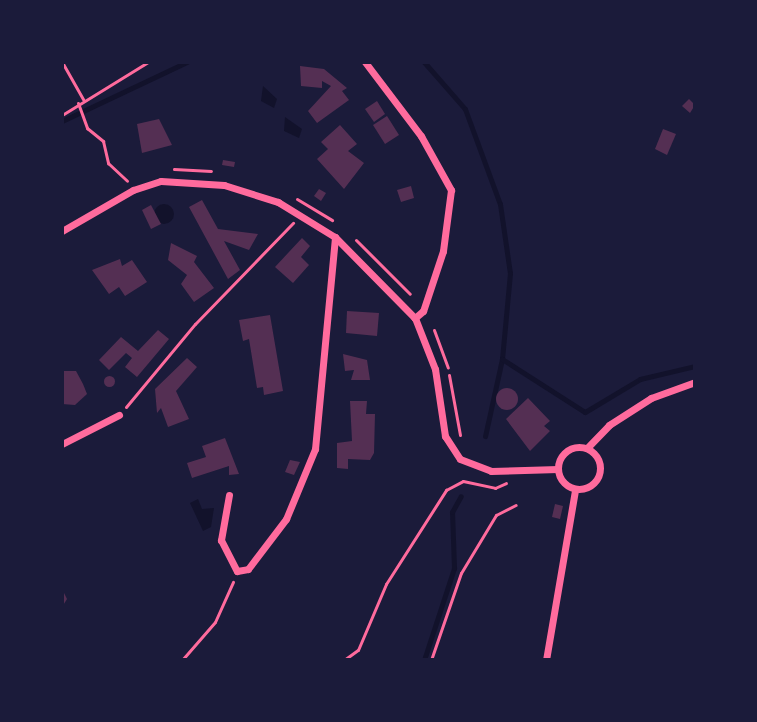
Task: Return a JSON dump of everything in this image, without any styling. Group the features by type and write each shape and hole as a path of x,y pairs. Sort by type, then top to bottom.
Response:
{"street":[{"path":"365,62 421,136 451,190 443,251 423,311 415,318"},
{"path":"62,231 133,190 161,181 224,185 301,215 335,237 415,318 435,369 445,436 460,459 491,471 558,469"},
{"path":"229,495 221,540 237,571 248,569 286,519 315,449 335,237"},
{"path":"558,469 570,449 587,448 609,425 651,398 695,382"},
{"path":"62,444 119,415"},
{"path":"558,469 566,486 575,490 592,486 601,470 587,448"},
{"path":"546,660 575,490"}],"path":[{"path":"62,62 83,99"},
{"path":"62,115 83,99 148,62"},
{"path":"78,103 87,128 103,141 108,163 128,182"},
{"path":"168,170 216,172"},
{"path":"114,189 141,177"},
{"path":"290,195 336,223"},
{"path":"119,415 195,324 301,215"},
{"path":"353,237 423,311 448,363 461,439"},
{"path":"344,660 358,650 386,584 446,490 463,481 495,488 517,472"},
{"path":"431,660 461,573 496,515 516,505"},
{"path":"182,660 215,622 237,571"}],"shaded area":[{"path":"263,86 277,99 274,108 261,101"},
{"path":"285,117 302,129 299,138 284,131"},
{"path":"160,204 168,204 174,214 168,224 160,224 154,218 154,210"},
{"path":"198,499 202,509 214,508 211,527 203,531 190,503"}],"building":[{"path":"300,66 324,69 347,88 342,91 349,100 317,123 308,111 331,86 322,81 322,88 301,86"},
{"path":"689,99 695,105 690,113 682,106"},
{"path":"377,101 385,114 374,122 365,109"},
{"path":"387,116 399,135 385,144 373,125"},
{"path":"159,119 172,145 142,153 137,124"},
{"path":"340,125 357,144 348,151 364,163 344,189 317,159 328,149 321,142"},
{"path":"663,129 676,134 667,155 655,149"},
{"path":"223,160 235,162 234,167 222,165"},
{"path":"411,186 414,198 401,202 397,190"},
{"path":"319,189 326,193 321,201 314,196"},
{"path":"202,200 218,229 258,234 249,250 224,241 240,270 228,279 189,207"},
{"path":"151,205 161,224 151,229 142,210"},
{"path":"302,238 310,246 301,257 309,265 293,283 275,267"},
{"path":"171,243 197,256 194,262 214,288 194,302 181,284 187,275 168,260"},
{"path":"120,259 122,266 132,260 147,282 125,296 119,287 109,294 92,270"},
{"path":"347,311 379,313 377,336 346,333"},
{"path":"270,315 283,391 264,395 263,387 257,388 249,339 243,341 239,320"},
{"path":"158,330 169,339 137,377 125,367 132,358 126,353 109,370 99,360 121,337 138,351"},
{"path":"343,354 367,360 370,380 351,380 354,370 345,371"},
{"path":"187,358 197,367 176,391 189,419 168,427 161,408 157,413 155,389"},
{"path":"62,371 76,371 87,394 75,405 62,404"},
{"path":"109,375 115,381 109,387 103,381"},
{"path":"507,388 515,391 518,399 515,407 507,410 499,407 496,399 499,391"},
{"path":"528,398 550,421 544,426 550,431 530,451 506,419"},
{"path":"350,401 367,401 366,414 375,414 374,453 370,460 348,459 348,469 337,468 337,443 352,441"},
{"path":"225,438 239,474 229,475 229,466 192,478 187,463 206,457 202,446"},
{"path":"290,460 300,462 294,475 285,472"},
{"path":"555,504 563,506 560,519 552,517"},
{"path":"62,589 67,599 62,607"}],"waterway":[{"path":"62,121 187,62"},
{"path":"424,62 465,109 500,204 510,273 502,359 485,436"},
{"path":"502,359 585,412 640,379 695,366"},
{"path":"424,660 454,568 452,512 461,496"}]}
